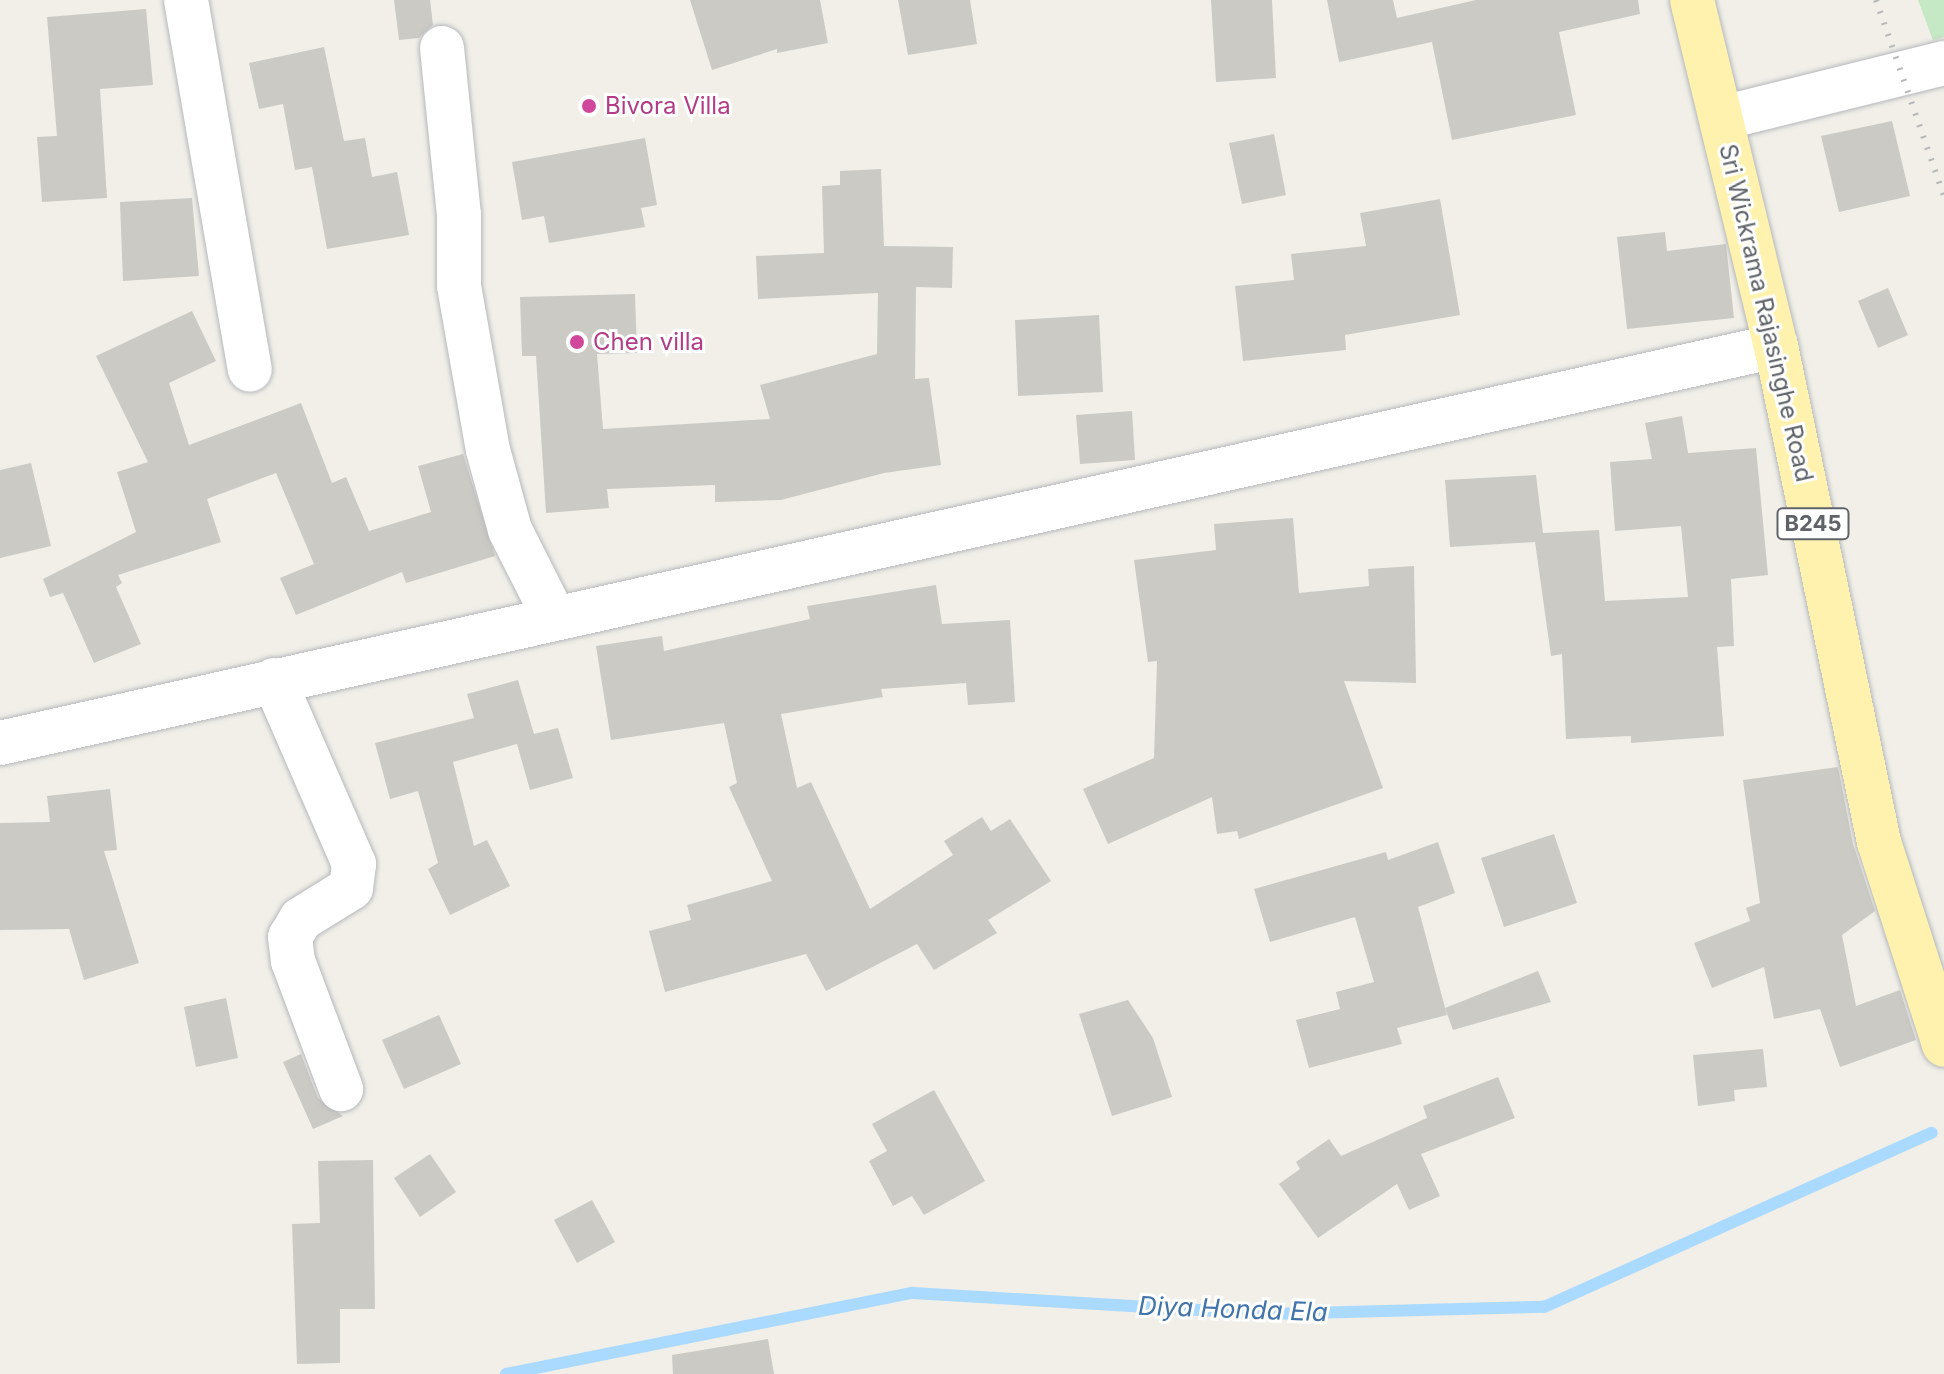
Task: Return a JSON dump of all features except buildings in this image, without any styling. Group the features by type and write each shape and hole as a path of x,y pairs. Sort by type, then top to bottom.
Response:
{"main road":[{"name":"Sri Wickrama Rajasinghe Road","path":"1692,0 1776,346 1879,842 1944,1045"}],"street":[{"path":"186,0 250,370"},
{"path":"442,48 459,215 459,286 488,450 510,530 553,615"},
{"path":"1722,118 1944,63"},
{"path":"0,743 553,615 1776,346"},
{"path":"274,680 354,864 351,888 301,919 290,937 293,961 341,1089"}],"green space":[{"path":"1918,0 1944,0 1944,37 1933,40"}],"waterway":[{"name":"Diya Honda Ela","path":"506,1374 913,1293 1270,1314 1544,1307 1932,1133"}],"railway":[{"path":"1876,0 1944,196"}],"place":[{"name":"Bivora Villa","path":"589,106"},
{"name":"Chen villa","path":"577,342"}]}
